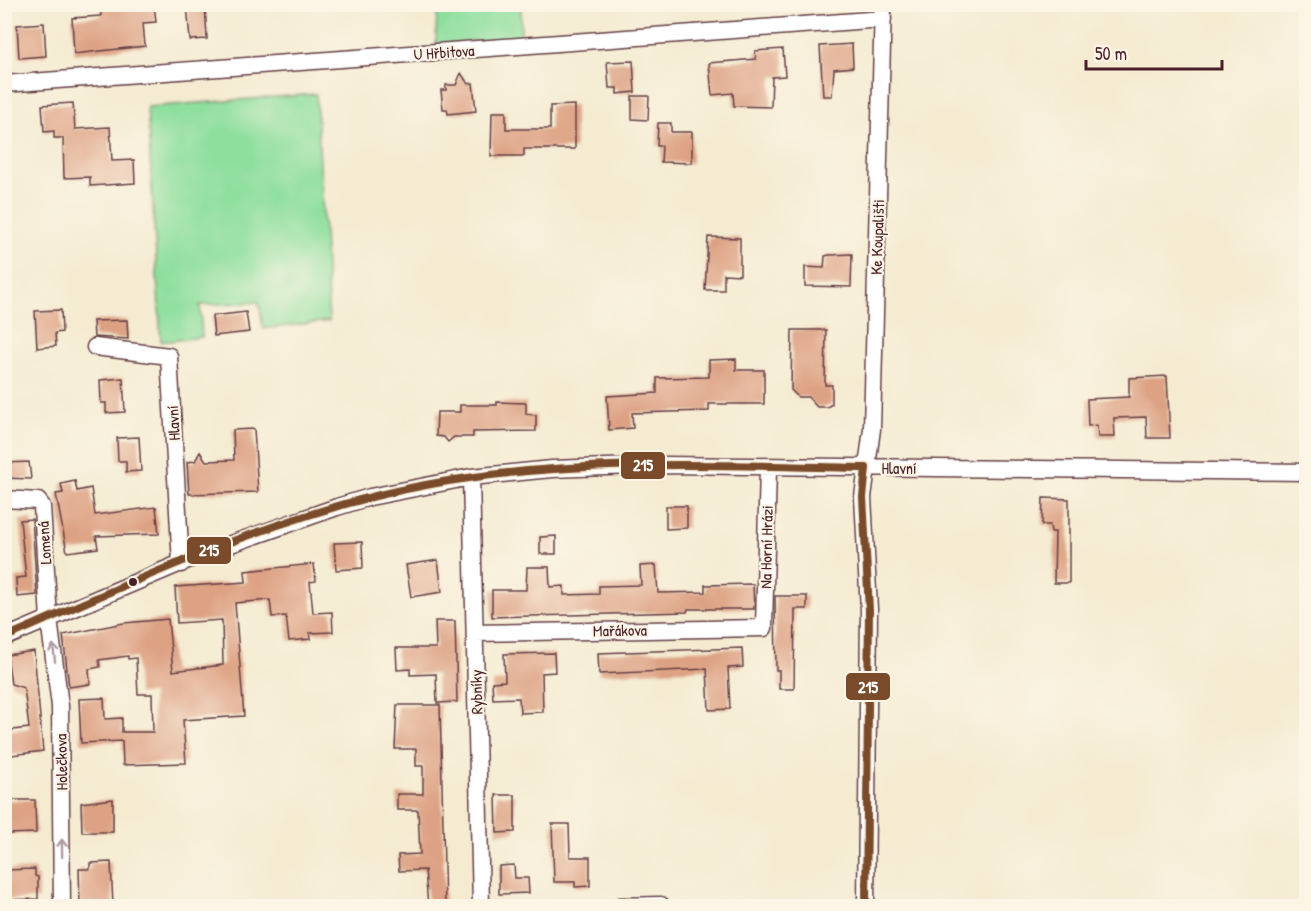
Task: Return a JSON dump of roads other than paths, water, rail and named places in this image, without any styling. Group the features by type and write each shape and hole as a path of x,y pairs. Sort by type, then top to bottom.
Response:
{"street":[{"name":"U Hřbitova","path":"4,84 883,12"},
{"name":"Ke Koupališti","path":"866,468 872,429 883,12"},
{"name":"Hlavní","path":"95,347 169,356 181,564"},
{"name":"Hlavní","path":"4,638 202,554 348,504 471,477 552,469 630,466 1306,472"},
{"name":"Na Horní Hrázi","path":"764,628 768,466"},
{"path":"866,468 863,497 869,610 866,906"},
{"name":"Rybníky","path":"471,477 481,906"},
{"name":"Lomená","path":"4,499 38,501 42,506 49,619"},
{"name":"Holečkova","path":"49,619 60,706 62,906"},
{"name":"Mařákova","path":"475,633 764,628"},
{"path":"620,906 661,905"}]}
